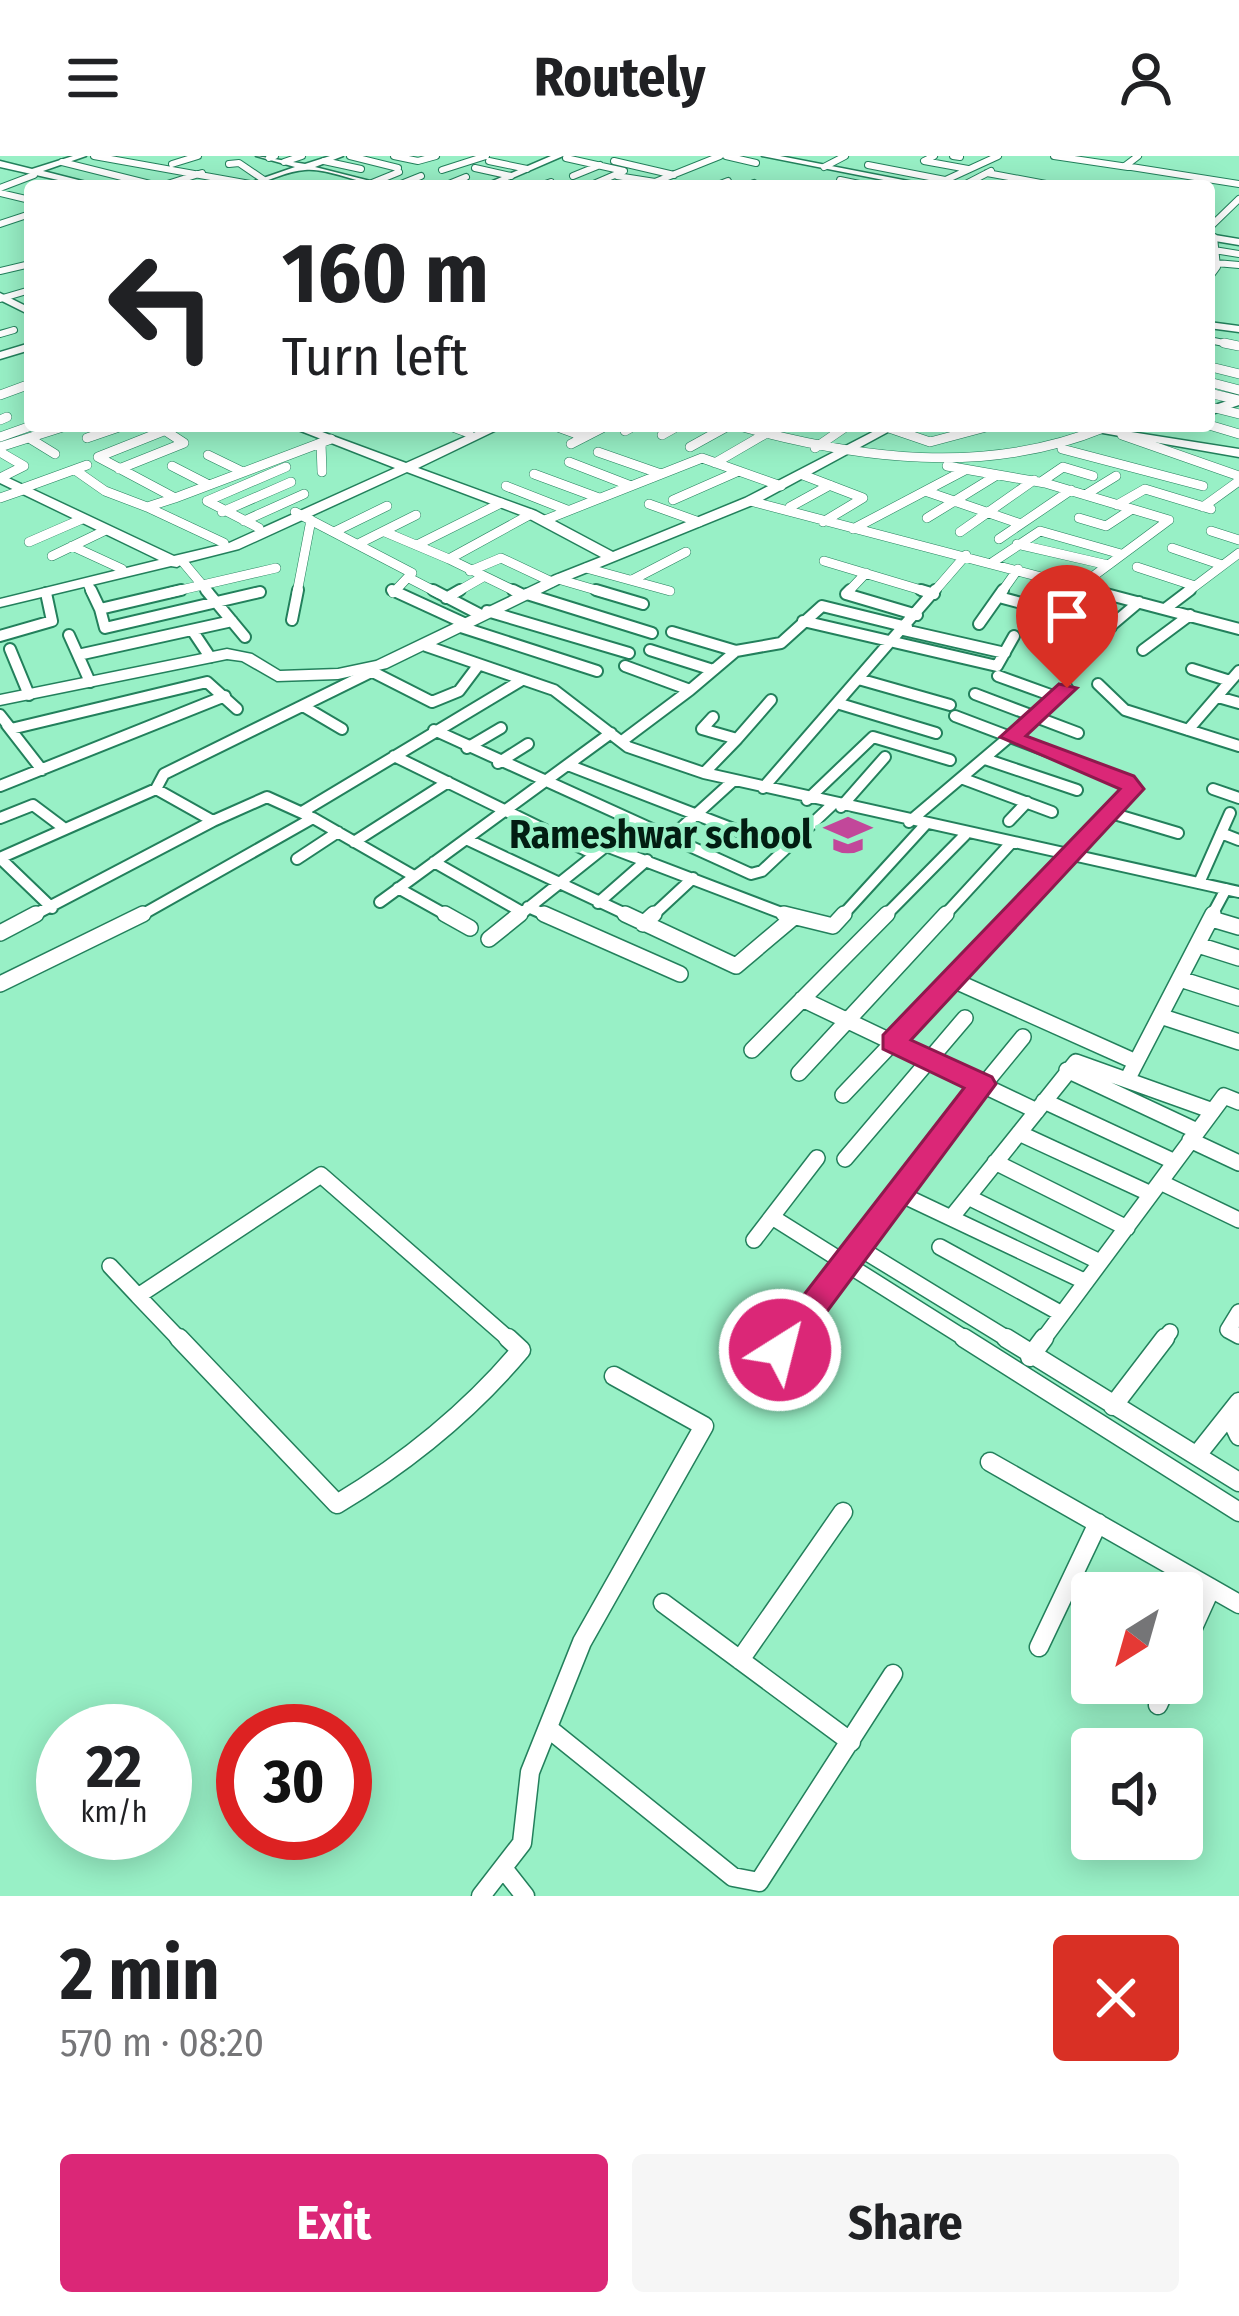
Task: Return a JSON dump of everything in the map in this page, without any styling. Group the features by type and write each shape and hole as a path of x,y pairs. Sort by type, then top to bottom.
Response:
{"street":[{"path":"0,190 80,156"},
{"path":"94,156 154,169"},
{"path":"132,177 164,160 198,156"},
{"path":"324,161 339,156"},
{"path":"350,156 399,170 387,180"},
{"path":"394,156 418,161 437,156 487,159 527,169"},
{"path":"590,156 720,171"},
{"path":"573,176 623,156 707,176"},
{"path":"660,180 723,156 898,180"},
{"path":"824,167 845,156"},
{"path":"934,156 924,161 968,169"},
{"path":"944,165 958,156"},
{"path":"868,165 945,180 998,156"},
{"path":"1054,156 1213,180"},
{"path":"1128,167 1125,164 1138,156"},
{"path":"515,180 565,157"},
{"path":"512,180 527,169 565,157 624,171 606,180"},
{"path":"272,158 361,169"},
{"path":"425,167 459,159"},
{"path":"442,170 459,159"},
{"path":"164,160 239,180"},
{"path":"708,160 733,166"},
{"path":"883,168 900,160"},
{"path":"261,180 303,161 365,180"},
{"path":"62,162 136,180"},
{"path":"226,162 250,180"},
{"path":"0,165 58,180"},
{"path":"476,168 502,180"},
{"path":"973,180 989,172 1027,180"},
{"path":"32,173 68,180"},
{"path":"168,177 180,180 203,173"},
{"path":"412,180 422,176"},
{"path":"617,176 634,180"},
{"path":"460,180 466,178"},
{"path":"976,178 986,180"},
{"path":"1215,229 1239,199"},
{"path":"1215,216 1220,217"},
{"path":"1215,257 1216,262 1239,265"},
{"path":"0,334 14,330"},
{"path":"1234,345 1239,333"},
{"path":"1215,364 1225,356"},
{"path":"0,450 48,432"},
{"path":"87,438 104,432"},
{"path":"152,432 97,455 175,498"},
{"path":"118,469 184,443 168,432"},
{"path":"307,432 538,517 612,557"},
{"path":"405,467 470,432"},
{"path":"0,600 177,561 303,516 486,432"},
{"path":"571,432 585,437"},
{"path":"571,444 595,432"},
{"path":"662,435 667,432"},
{"path":"690,448 718,432"},
{"path":"758,432 815,448 1038,481 1169,520 1085,587 1058,631"},
{"path":"780,439 790,432"},
{"path":"815,448 838,432"},
{"path":"52,908 2,862 156,789 164,774 525,594 750,501 882,432"},
{"path":"904,432 930,442 970,432"},
{"path":"923,461 1057,447 1089,432"},
{"path":"1112,432 1239,452"},
{"path":"1115,432 1149,440 1169,453 1239,479 1207,508 1142,489 1117,505"},
{"path":"1114,462 1167,432"},
{"path":"715,463 765,434"},
{"path":"29,438 56,454"},
{"path":"322,472 326,441"},
{"path":"148,507 326,441"},
{"path":"1057,447 1202,486"},
{"path":"0,450 24,466 0,498"},
{"path":"598,452 661,474"},
{"path":"1148,471 1169,453"},
{"path":"208,455 243,472"},
{"path":"853,529 993,457"},
{"path":"448,560 538,517 702,458 781,486"},
{"path":"569,462 631,485"},
{"path":"11,486 87,465"},
{"path":"172,466 209,485"},
{"path":"259,528 207,501 286,467"},
{"path":"960,532 1063,467 1093,476"},
{"path":"75,470 105,491 224,543"},
{"path":"673,500 739,471"},
{"path":"1181,500 1225,472"},
{"path":"534,474 599,498"},
{"path":"803,475 862,499 823,522"},
{"path":"927,518 997,475"},
{"path":"1085,495 1116,476"},
{"path":"105,491 139,480"},
{"path":"222,512 291,482"},
{"path":"790,507 830,485"},
{"path":"11,486 177,561 220,602 244,638"},
{"path":"506,486 567,510"},
{"path":"999,539 1071,490"},
{"path":"925,491 1021,524"},
{"path":"244,521 304,494"},
{"path":"750,501 1239,628"},
{"path":"1054,534 1103,501"},
{"path":"417,545 501,503"},
{"path":"649,504 699,522"},
{"path":"336,531 387,506"},
{"path":"1079,518 1106,526 1132,509"},
{"path":"360,543 416,515"},
{"path":"292,620 303,516"},
{"path":"0,600 122,569 177,561 303,516 410,571 409,578"},
{"path":"29,542 82,519"},
{"path":"52,556 106,530"},
{"path":"1211,531 1239,540"},
{"path":"385,532 525,594 652,633"},
{"path":"993,562 1036,532 1121,554"},
{"path":"1017,544 1108,565"},
{"path":"72,546 122,569"},
{"path":"1172,548 1222,565"},
{"path":"632,580 686,552"},
{"path":"1165,609 1239,553"},
{"path":"763,788 967,555"},
{"path":"470,571 501,558 555,581 643,604"},
{"path":"824,561 934,593"},
{"path":"1137,567 1195,586"},
{"path":"100,609 276,568"},
{"path":"586,568 670,590"},
{"path":"980,624 1018,569"},
{"path":"866,573 846,594 916,615"},
{"path":"446,598 483,577"},
{"path":"409,578 474,619 629,653"},
{"path":"409,578 388,590 474,619 597,671"},
{"path":"88,584 105,628 260,592"},
{"path":"887,607 906,585"},
{"path":"0,636 52,621 46,593"},
{"path":"999,597 1111,627"},
{"path":"1026,621 1094,640 1139,602"},
{"path":"672,632 736,651 781,643 823,607 1005,653"},
{"path":"1143,650 1190,615"},
{"path":"78,655 232,621"},
{"path":"803,621 997,666 1015,636"},
{"path":"192,630 207,682 237,709"},
{"path":"69,635 90,682"},
{"path":"426,646 562,695 648,756 704,773 807,800 1232,890 1128,1078"},
{"path":"10,649 29,695"},
{"path":"650,650 713,670"},
{"path":"380,902 568,765 690,690 736,651"},
{"path":"0,700 203,658 241,655 277,676 369,671 431,702 459,691 478,667"},
{"path":"625,666 690,690"},
{"path":"1188,730 1235,676 1192,669"},
{"path":"908,822 1062,693 998,676"},
{"path":"0,984 106,935 522,680"},
{"path":"843,1095 1133,789 1126,781 953,711 862,680"},
{"path":"0,716 11,729 207,682"},
{"path":"1098,684 1125,710 1239,746"},
{"path":"975,694 1078,733"},
{"path":"0,786 225,696"},
{"path":"1218,697 1239,704"},
{"path":"704,773 771,700"},
{"path":"840,704 936,734"},
{"path":"303,706 343,729"},
{"path":"0,716 42,770"},
{"path":"712,717 702,729 737,739"},
{"path":"467,748 501,728"},
{"path":"434,730 542,784 752,874 836,806 885,757"},
{"path":"807,800 873,737 950,760"},
{"path":"498,763 528,743"},
{"path":"394,756 592,853"},
{"path":"985,759 1077,790"},
{"path":"568,765 785,848"},
{"path":"961,778 1052,812"},
{"path":"668,840 734,780"},
{"path":"354,842 448,782"},
{"path":"156,789 213,821"},
{"path":"1213,789 1239,798"},
{"path":"0,933 267,797 414,876"},
{"path":"1009,821 1027,802"},
{"path":"0,818 33,805 65,829"},
{"path":"1111,813 1178,833"},
{"path":"1199,883 1230,813"},
{"path":"489,939 606,846 794,917 833,926 925,826"},
{"path":"297,859 338,832"},
{"path":"1221,833 1239,840"},
{"path":"752,1050 965,835"},
{"path":"466,839 736,966 794,917"},
{"path":"799,1073 1011,843"},
{"path":"598,904 647,860"},
{"path":"434,862 525,910 680,974"},
{"path":"643,924 693,878"},
{"path":"398,888 470,928"},
{"path":"1212,919 1239,927"},
{"path":"1198,945 1239,958"},
{"path":"1180,979 1239,998"},
{"path":"953,980 1136,1062"},
{"path":"802,999 982,1084 1175,1162"},
{"path":"1160,1016 1239,1042"},
{"path":"844,1159 965,1018"},
{"path":"780,1350 896,1192 1023,1037"},
{"path":"951,1218 1067,1070 1082,1062 1214,1111"},
{"path":"1067,1070 1239,1162"},
{"path":"1020,1370 1224,1096 1239,1102"},
{"path":"1019,1133 1239,1220"},
{"path":"754,1240 817,1159"},
{"path":"995,1162 1126,1228"},
{"path":"110,1266 138,1296 337,1504 400,1468 498,1379 521,1350 321,1174 138,1296"},
{"path":"896,1192 1086,1282"},
{"path":"968,1197 1100,1262"},
{"path":"772,1217 851,1253 1033,1354 1239,1482"},
{"path":"940,1247 1062,1314"},
{"path":"851,1253 1020,1370 1239,1511"},
{"path":"1239,1312 1228,1330 1239,1336"},
{"path":"1113,1406 1170,1333"},
{"path":"481,1896 523,1843 530,1772 582,1642 704,1426 614,1376"},
{"path":"1196,1455 1234,1409"},
{"path":"1234,1409 1239,1436"},
{"path":"990,1462 1239,1604"},
{"path":"740,1660 843,1512"},
{"path":"1039,1647 1098,1523"},
{"path":"1203,1606 1211,1588"},
{"path":"663,1603 851,1742"},
{"path":"548,1728 746,1883 768,1874 893,1674"},
{"path":"503,1868 525,1896"}],"place":[{"name":"Rameshwar school","path":"848,835"}],"route":[{"path":"780,1350 982,1084 893,1042 1133,789 1126,781 1011,737 1067,688"}]}
